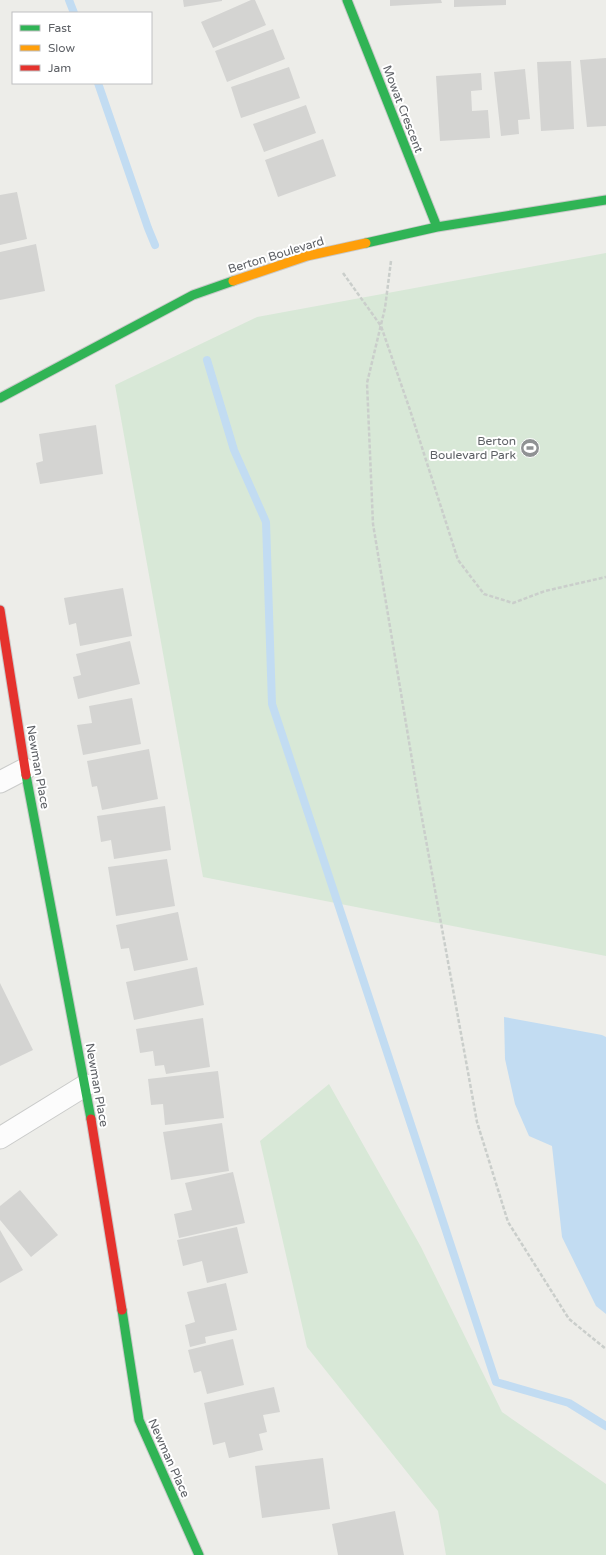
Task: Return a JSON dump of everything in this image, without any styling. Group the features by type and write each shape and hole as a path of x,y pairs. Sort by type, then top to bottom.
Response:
{"street":[{"name":"Mowat Crescent","path":"347,0 437,227"},
{"name":"Berton Boulevard","path":"0,398 193,295 307,256 437,227 606,200"},
{"name":"Newman Place","path":"0,610 25,769 86,1085 139,1420 199,1555"},
{"path":"0,782 25,769"},
{"path":"0,1138 86,1085"}],"path":[{"path":"394,237 385,308 367,383 373,524 418,796 477,1122 508,1222 569,1319 606,1349"},
{"path":"327,252 381,326 410,410 458,560 484,594 513,603 545,592 606,577"}],"green space":[{"path":"606,253 606,956 203,877 115,385 257,317"},
{"path":"329,1084 421,1247 502,1412 606,1484 606,1555 446,1555 438,1511 307,1347 260,1141"}],"water":[{"path":"504,1017 606,1037 606,1314 596,1306 562,1237 552,1146 529,1136 515,1104 505,1059"}],"building":[{"path":"183,0 222,0 222,1 184,7"},
{"path":"251,0 255,0 266,25 213,48 201,22"},
{"path":"390,0 441,0 442,3 390,6"},
{"path":"454,0 506,0 506,5 454,7"},
{"path":"273,29 285,59 227,82 215,51"},
{"path":"606,58 606,126 587,127 580,60"},
{"path":"571,61 574,129 541,131 537,62"},
{"path":"289,67 300,98 241,118 231,87"},
{"path":"525,69 530,119 518,120 519,134 501,136 494,72"},
{"path":"481,73 482,90 471,91 472,111 488,110 490,138 440,141 436,76"},
{"path":"306,105 316,133 264,152 253,124"},
{"path":"323,139 336,176 278,197 265,160"},
{"path":"17,192 27,239 0,245 0,195"},
{"path":"36,244 45,291 0,300 0,252"},
{"path":"96,425 103,474 40,484 36,463 43,461 39,434"},
{"path":"123,588 132,636 80,646 76,623 69,625 64,598"},
{"path":"130,641 140,684 78,699 73,677 81,675 76,654"},
{"path":"132,698 141,744 83,755 77,725 92,723 89,706"},
{"path":"149,749 158,799 102,810 97,786 92,787 87,761"},
{"path":"165,806 171,850 114,859 111,840 101,842 97,816"},
{"path":"167,859 175,906 116,916 108,867"},
{"path":"178,912 188,960 134,971 129,948 121,949 116,925"},
{"path":"197,967 204,1005 134,1020 126,982"},
{"path":"0,983 33,1050 0,1066"},
{"path":"203,1018 210,1067 166,1074 164,1065 155,1066 153,1051 140,1053 136,1029"},
{"path":"218,1071 224,1118 165,1125 163,1104 151,1105 148,1079"},
{"path":"222,1123 229,1171 171,1180 163,1132"},
{"path":"233,1172 245,1223 179,1238 174,1214 192,1210 185,1183"},
{"path":"20,1190 58,1235 31,1257 0,1220 0,1206"},
{"path":"237,1227 248,1273 207,1283 202,1261 183,1266 177,1240"},
{"path":"0,1230 23,1270 0,1283"},
{"path":"226,1283 237,1330 205,1337 206,1343 190,1347 185,1325 195,1322 187,1292"},
{"path":"233,1339 244,1385 207,1394 201,1371 194,1373 188,1350"},
{"path":"274,1387 280,1412 263,1415 267,1432 259,1434 263,1450 229,1458 225,1442 213,1445 204,1403"},
{"path":"323,1458 330,1509 262,1518 255,1466"},
{"path":"395,1511 404,1555 338,1555 332,1524"}],"waterway":[{"path":"69,0 74,12"},
{"path":"98,84 155,245"},
{"path":"207,360 234,450 266,522 272,704 496,1382 569,1403 606,1426"}],"traffic: fast":[{"path":"347,0 437,227"},
{"path":"366,243 437,227 606,200"},
{"path":"0,398 193,295 233,281"},
{"path":"26,775 91,1119"},
{"path":"122,1310 139,1420 199,1555"}],"traffic: slow":[{"path":"233,281 307,256 366,243"}],"traffic: jam":[{"path":"0,610 26,775"},
{"path":"91,1119 122,1310"}],"place":[{"name":"Berton Boulevard Park","path":"530,448"}]}
